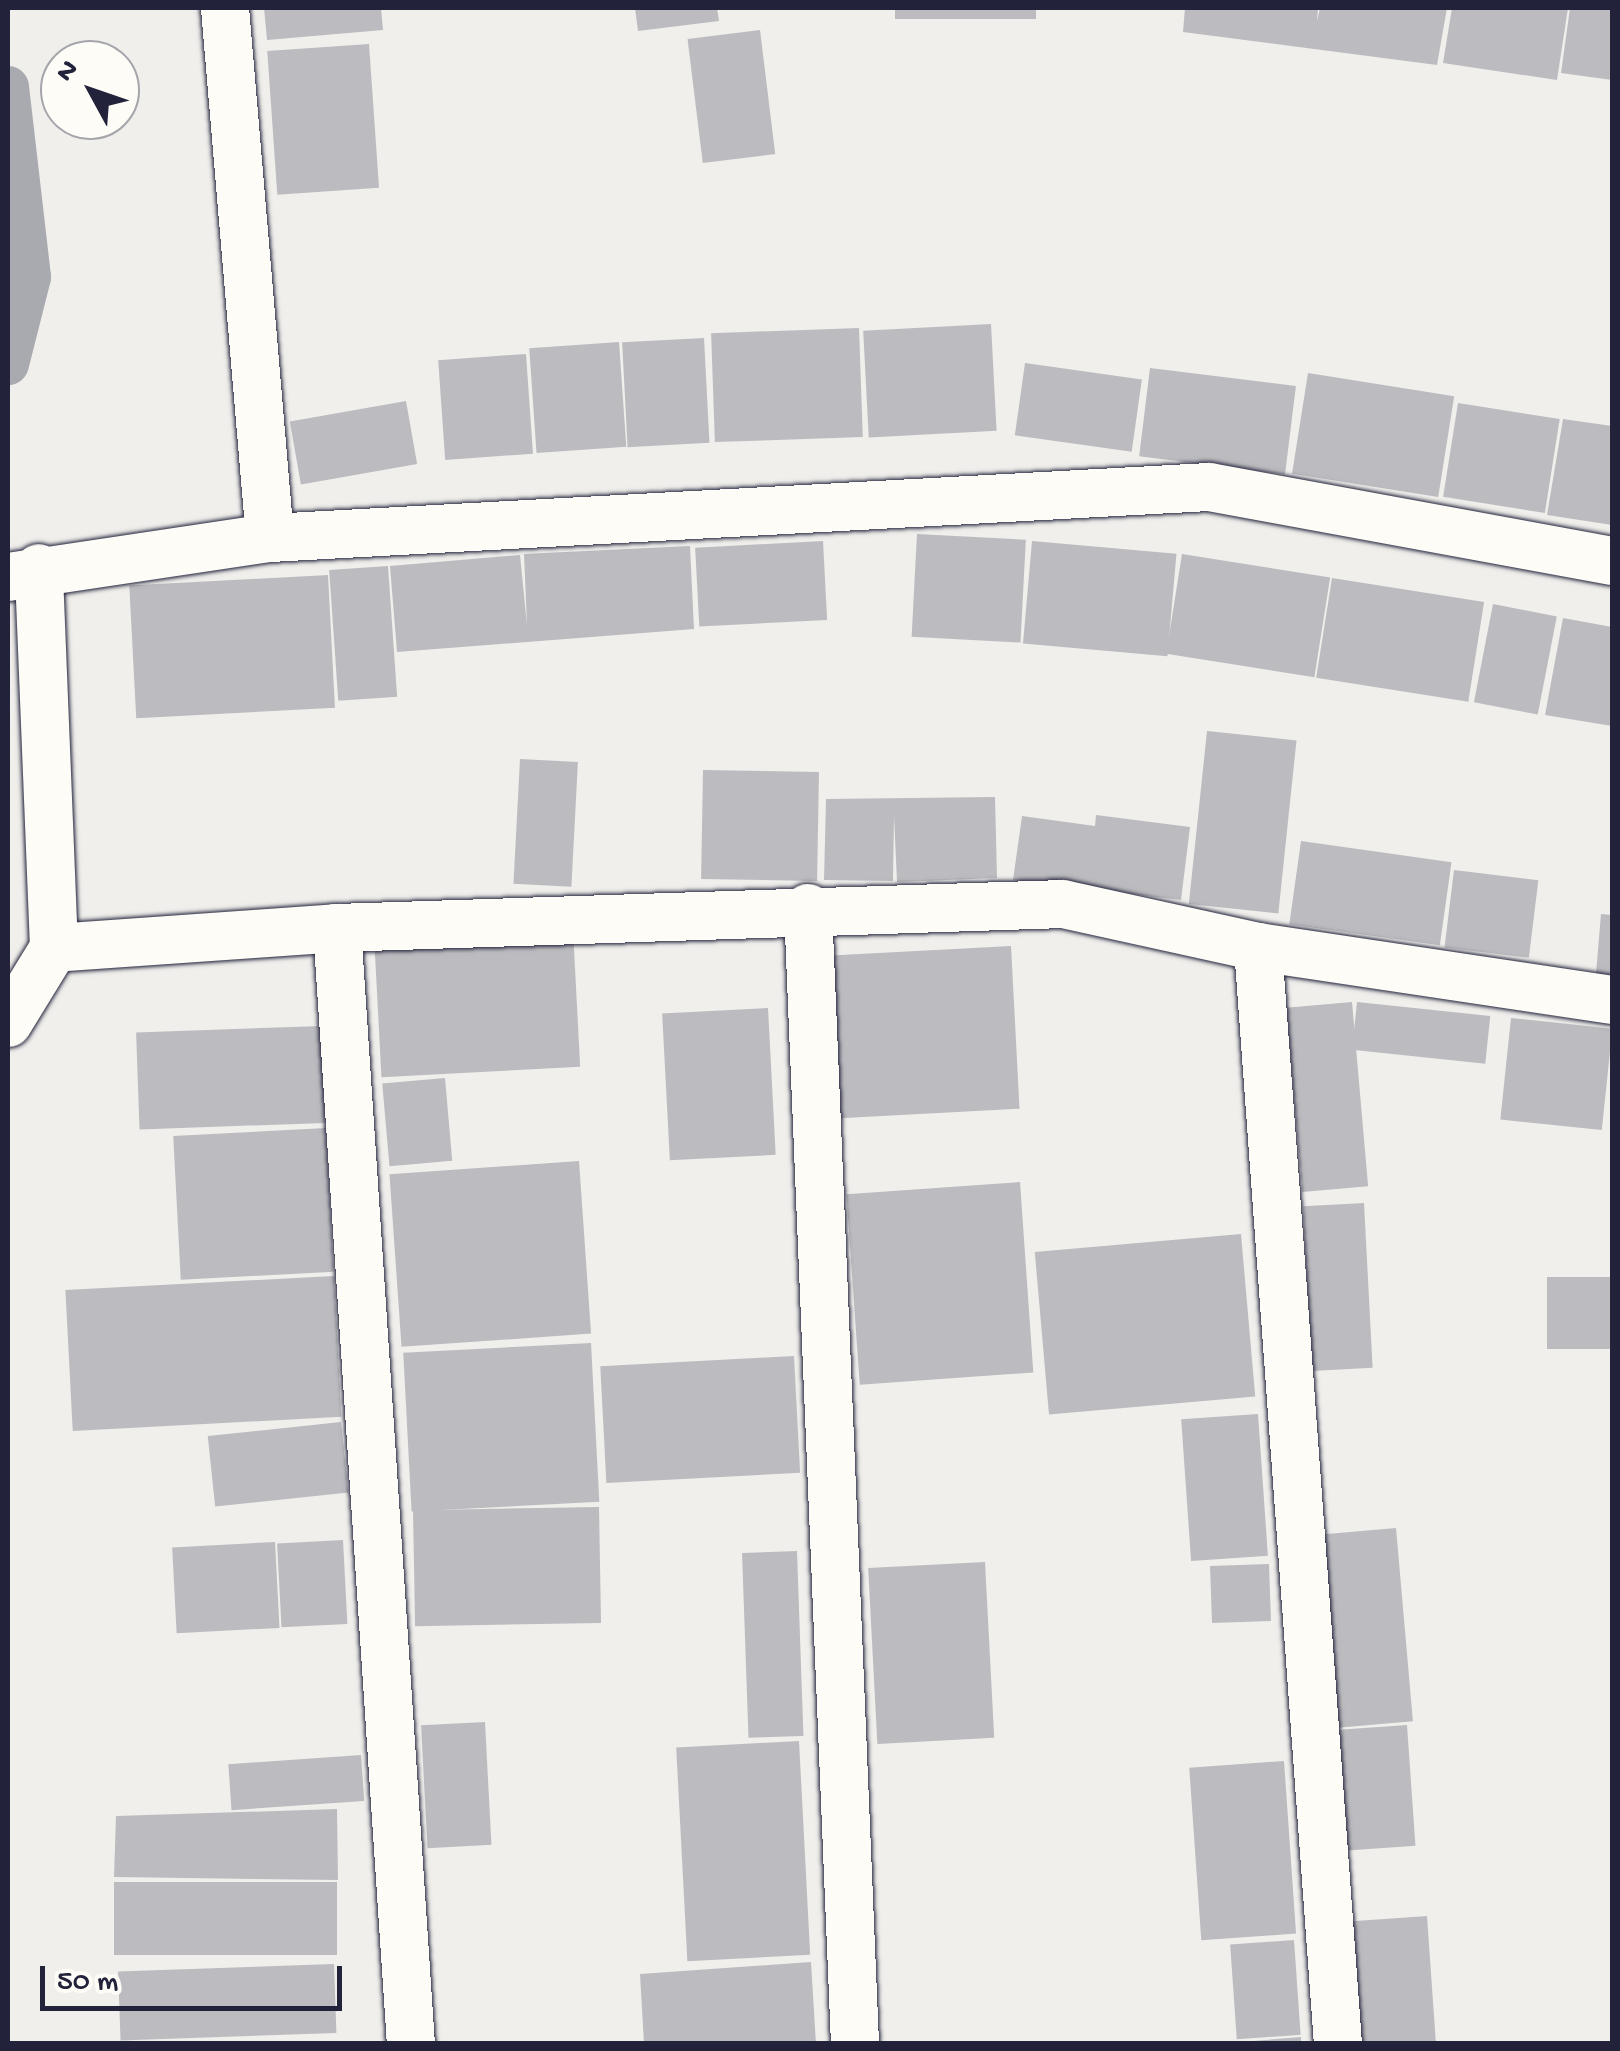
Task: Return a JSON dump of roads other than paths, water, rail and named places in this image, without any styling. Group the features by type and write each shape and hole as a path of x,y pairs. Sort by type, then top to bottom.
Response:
{"street":[{"path":"225,8 270,538"},
{"path":"8,1023 54,948 23,573 270,538 1209,487 1612,561"},
{"path":"54,948 337,928 808,908 1063,904 1258,947 1612,1000"},
{"path":"808,908 855,2044"},
{"path":"337,928 412,2044"},
{"path":"1258,947 1338,2044"}],"waterway":[{"path":"8,87 30,277 8,364"}]}
